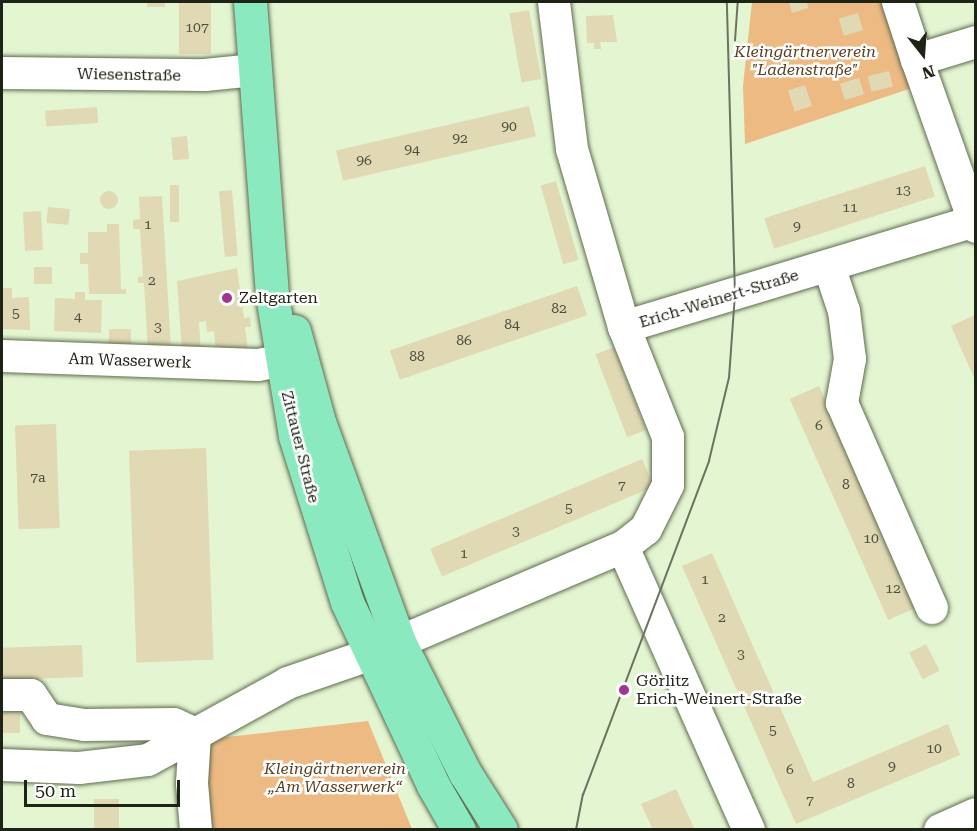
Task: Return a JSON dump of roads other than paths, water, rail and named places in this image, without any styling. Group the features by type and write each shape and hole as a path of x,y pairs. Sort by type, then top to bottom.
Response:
{"main road":[{"name":"Zittauer Straße","path":"250,2 267,230 280,362 323,532 369,655 459,830"},
{"name":"Zittauer Straße","path":"280,362 322,433 399,642 465,773 501,830"},
{"path":"369,655 399,642"}],"street":[{"path":"554,2 572,149 624,327"},
{"name":"Erich-Weinert-Straße","path":"399,642 623,547 646,529 659,509 671,461 668,437 624,327 974,223 898,2"},
{"path":"917,60 975,42"},
{"name":"Wiesenstraße","path":"2,73 205,75 255,70"},
{"path":"829,266 844,311 849,359 842,403 933,608"},
{"name":"Am Wasserwerk","path":"2,356 280,362"},
{"path":"623,547 749,830"},
{"path":"2,765 79,768 148,760 288,683 369,655"},
{"path":"2,695 31,694 47,719 85,725 174,724 195,734"},
{"path":"195,734 192,783 196,830"},
{"path":"940,830 975,814"}],"tram line":[{"path":"576,830 583,795 709,461 729,378 735,295 727,2"},
{"path":"735,41 738,2"}],"place":[{"name":"Zeltgarten","path":"227,298"},
{"name":"Görlitz Erich-Weinert-Straße","path":"624,690"}],"park label":[{"name":"Kleingärtnerverein \"Ladenstraße\"","path":"805,61"},
{"name":"Kleingärtnerverein „Am Wasserwerk“","path":"335,778"}]}
